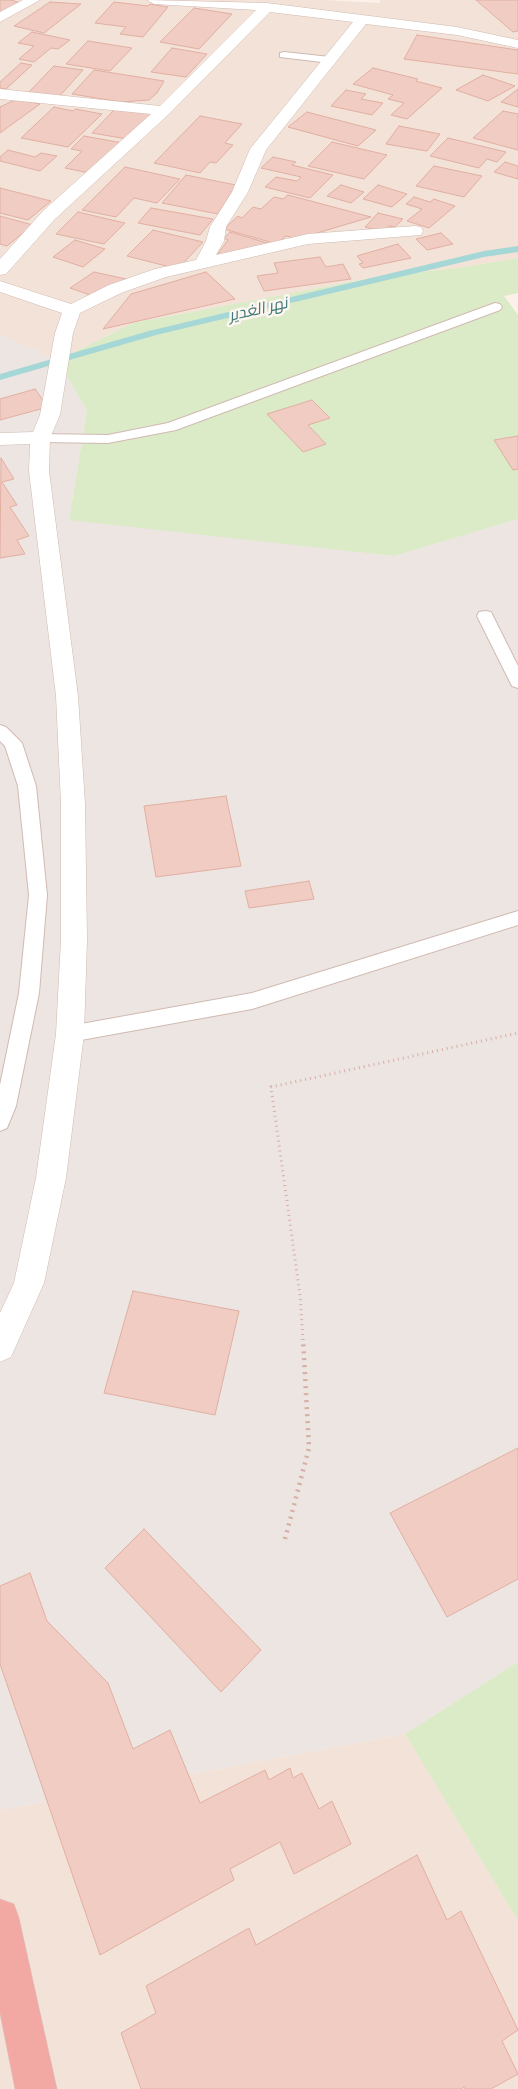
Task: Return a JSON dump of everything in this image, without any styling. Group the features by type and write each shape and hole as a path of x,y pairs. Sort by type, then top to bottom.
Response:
{"highway":[{"path":"0,1918 36,2089"}],"street":[{"path":"0,18 33,0"},
{"path":"154,0 267,7 362,18 386,23 457,31 518,44"},
{"path":"0,270 50,215 164,111 267,7"},
{"path":"386,23 392,9"},
{"path":"202,265 215,241 218,227 240,192 258,149 362,18"},
{"path":"0,94 164,111"},
{"path":"0,286 72,310 115,289 161,273 308,239 415,231"},
{"path":"0,1347 31,1273 51,1178 70,1034 74,939 73,804 67,696 39,471 40,438 50,414 59,372 64,333 72,310"},
{"path":"0,439 40,438"}],"lane":[{"path":"284,55 330,60"},
{"path":"40,438 108,439 171,427 495,306"},
{"path":"485,616 518,682"},
{"path":"0,731 12,743 27,786 38,895 29,993 6,1106 0,1122"},
{"path":"70,1034 252,1002 518,918"}],"path":[{"path":"285,1539 309,1448 300,1295 271,1087 518,1033"}],"shaded area":[{"path":"0,0 323,0 380,3 380,0 518,0 518,258 457,268 382,276 133,323 58,360 0,335"},
{"path":"0,335 58,360 87,411 69,519 394,556 518,519 518,1662 405,1734 0,1810"},
{"path":"405,1734 518,1921 518,2089 0,2089 0,1810"}],"green space":[{"path":"518,258 518,293 504,296 518,315 518,519 394,556 69,520 87,411 58,360 133,323 382,276 457,268"},
{"path":"518,1662 518,1921 405,1734"}],"building":[{"path":"0,0 11,0 24,4 0,17"},
{"path":"476,0 518,0 518,31 513,32"},
{"path":"50,2 81,4 44,33 14,26"},
{"path":"114,2 168,7 143,37 120,34 126,27 95,23"},
{"path":"194,8 232,14 199,49 160,42"},
{"path":"32,32 70,40 58,49 51,48 34,62 19,59 34,46 18,43"},
{"path":"417,35 518,50 518,74 404,59"},
{"path":"88,41 132,48 110,71 66,64"},
{"path":"172,48 207,54 186,77 151,72"},
{"path":"21,63 32,65 6,89 0,88 0,82"},
{"path":"54,66 83,70 57,99 27,94"},
{"path":"373,68 418,79 416,81 442,88 407,119 391,115 404,103 388,99 393,95 353,84"},
{"path":"94,70 164,81 157,93 149,100 121,102 72,94"},
{"path":"483,75 515,86 488,101 456,90"},
{"path":"518,89 518,107 501,102"},
{"path":"346,90 366,94 361,99 383,103 372,115 331,106"},
{"path":"17,99 40,104 0,133 0,107"},
{"path":"54,107 102,114 68,147 21,138"},
{"path":"115,109 152,113 127,139 92,133"},
{"path":"503,111 518,114 518,150 473,138"},
{"path":"307,112 376,130 358,146 288,127"},
{"path":"200,116 242,124 225,143 233,145 216,163 210,162 200,173 154,163"},
{"path":"399,126 440,134 427,151 386,144"},
{"path":"84,136 123,143 94,174 65,168 82,151 71,149"},
{"path":"448,138 506,152 497,162 487,159 479,168 430,156"},
{"path":"332,142 387,155 364,179 308,166"},
{"path":"8,150 35,157 41,153 57,156 40,171 0,161 0,157"},
{"path":"273,157 296,162 292,165 333,175 310,198 265,187 276,177 297,181 301,177 261,168"},
{"path":"505,162 518,166 518,179 494,172"},
{"path":"434,166 482,176 464,197 416,186"},
{"path":"125,167 180,179 157,203 134,198 116,217 82,210"},
{"path":"186,175 236,185 218,214 162,203"},
{"path":"341,185 364,192 351,203 327,196"},
{"path":"378,185 407,194 392,207 363,199"},
{"path":"0,188 51,201 28,220 0,213"},
{"path":"288,195 371,217 297,239 286,236 277,244 224,229 238,216 242,218 253,207 261,209 274,197 283,199"},
{"path":"414,197 430,202 434,199 455,206 429,228 407,221 422,209 406,204"},
{"path":"151,208 213,219 200,235 138,223"},
{"path":"78,212 125,223 104,244 56,234"},
{"path":"378,213 403,219 395,227 389,226 384,232 365,227"},
{"path":"0,216 33,225 7,246 0,244"},
{"path":"153,230 203,242 178,269 127,256"},
{"path":"230,232 274,245 216,256 228,240 224,238"},
{"path":"441,233 453,244 427,250 416,239"},
{"path":"75,240 105,249 83,267 53,257"},
{"path":"398,244 411,258 363,268 359,264 363,263 357,256"},
{"path":"320,257 326,267 343,264 351,279 264,291 257,276 278,273 274,263"},
{"path":"94,272 126,279 93,296 70,288"},
{"path":"206,272 235,299 103,329 131,294"},
{"path":"35,389 48,407 0,420 0,399"},
{"path":"312,400 330,418 308,425 326,444 303,452 267,414"},
{"path":"518,436 518,469 513,470 494,440"},
{"path":"1,458 14,479 2,482 17,505 10,507 29,536 17,540 25,554 0,558"},
{"path":"226,796 241,866 156,877 144,806"},
{"path":"309,881 314,899 249,908 245,891"},
{"path":"133,1291 239,1311 215,1415 104,1393"},
{"path":"518,1448 518,1579 447,1617 390,1513"},
{"path":"144,1529 261,1650 221,1692 105,1568"},
{"path":"30,1573 47,1621 108,1683 133,1749 170,1730 200,1803 265,1770 269,1780 290,1768 293,1778 302,1773 319,1809 332,1801 351,1844 294,1874 280,1842 230,1869 234,1880 100,1955 0,1664 0,1586"},
{"path":"417,1855 447,1920 461,1911 518,2030 502,2041 518,2074 491,2089 465,2089 464,2087 461,2089 141,2089 121,2033 156,2013 146,1986 249,1928 256,1945"}],"waterway":[{"name":"نهر الغدير","path":"0,377 153,333 484,254 518,249"}]}
